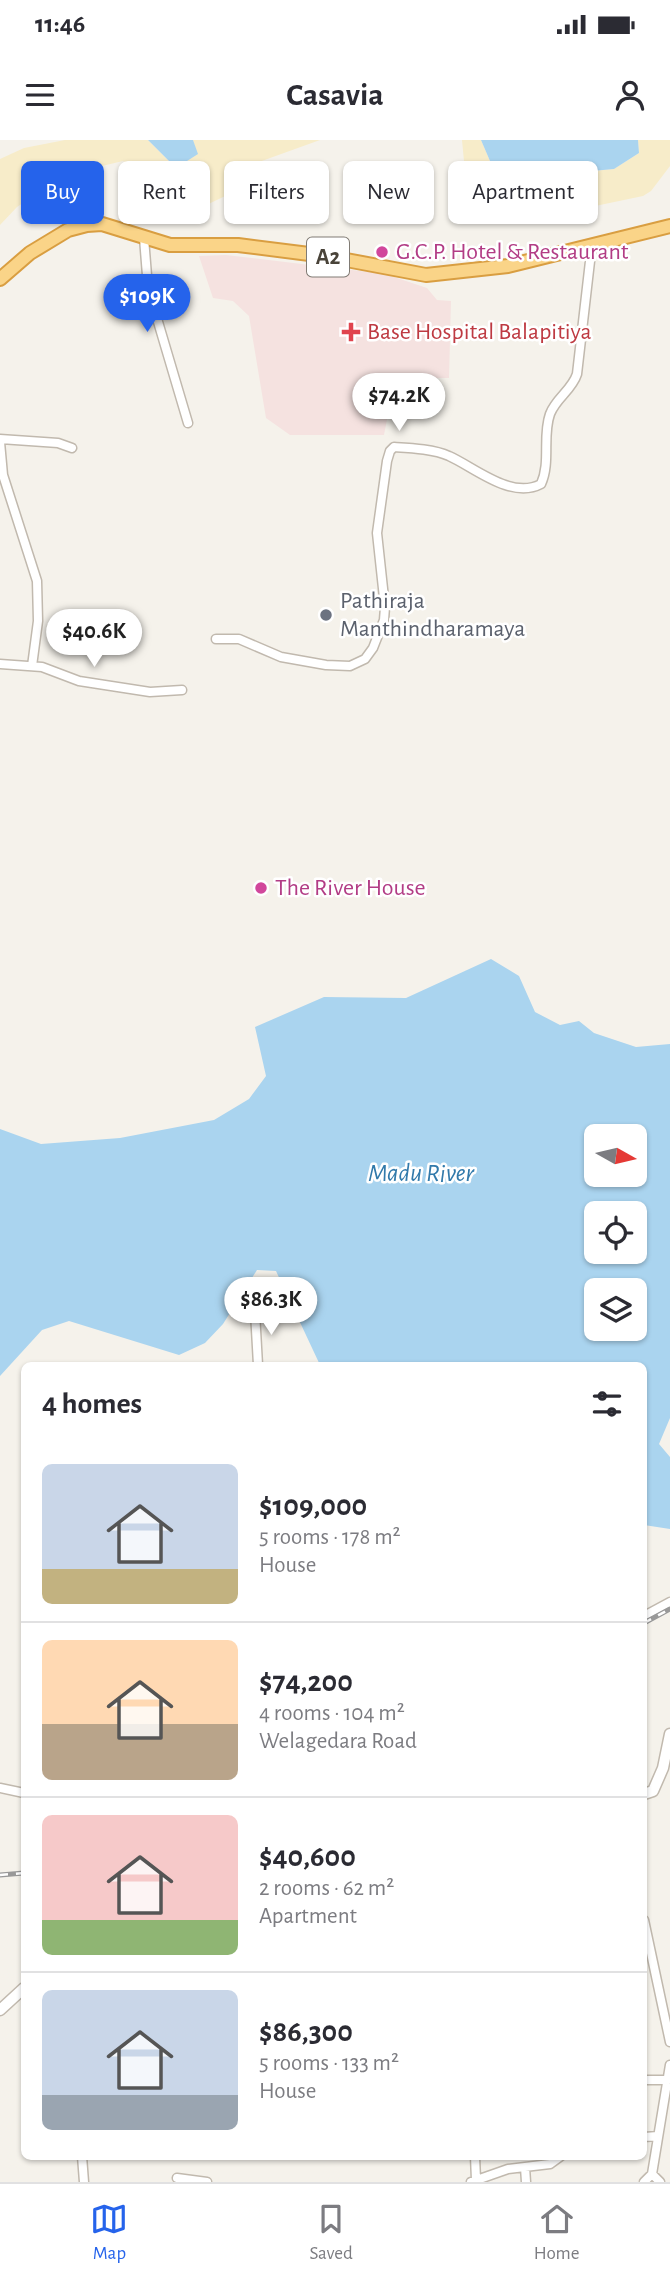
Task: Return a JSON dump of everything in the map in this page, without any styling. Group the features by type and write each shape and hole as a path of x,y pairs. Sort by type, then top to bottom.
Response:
{"highway":[{"name":"A2","path":"0,279 30,253 68,230 87,225 102,224 170,245 238,245 325,256 426,275 508,267 670,226"}],"street":[{"path":"144,238 148,288 188,424"},
{"path":"216,639 239,639 281,657 326,665 351,666 365,659 373,648 384,620 377,533 387,461 394,447 447,454 474,472 499,483 527,488 541,484 545,469 549,417 558,401 575,382 577,374 592,244"},
{"path":"32,666 37,621 37,582 1,475 0,440 58,443 72,448"},
{"path":"0,664 32,666 79,681 150,692 182,690"},
{"path":"255,1312 258,1362"},
{"path":"647,1614 670,1602"},
{"path":"647,1793 653,1791 663,1768 670,1734"},
{"path":"0,1788 21,1792"},
{"path":"647,1934 670,2042"},
{"path":"0,2010 21,1991"},
{"path":"644,2182 652,2174 670,2065"},
{"path":"647,2080 668,2080"},
{"path":"647,2137 657,2136"},
{"path":"82,2160 84,2182"},
{"path":"475,2160 474,2181 508,2169 550,2164 556,2160"},
{"path":"508,2169 509,2160"},
{"path":"525,2167 526,2182"},
{"path":"652,2174 660,2182"},
{"path":"177,2178 206,2182"}],"shaded area":[{"name":"Base Hospital Balapitiya","path":"226,255 385,274 427,288 437,300 451,301 449,378 395,378 384,435 290,435 266,418 249,316 233,301 213,298 199,256"}],"sand":[{"path":"65,140 148,140 169,161 118,161 104,166 104,161 21,161 21,204 0,225 0,159 24,148"},
{"path":"193,140 320,140 262,161 224,161 224,197 210,203 210,161 186,161 197,154"},
{"path":"462,140 481,140 490,161 464,161"},
{"path":"638,140 670,140 670,166 651,191 643,196 598,205 598,170 614,169 639,153"}],"water":[{"path":"148,140 193,140 198,154 187,161 169,161"},
{"path":"481,140 638,140 639,153 614,169 598,170 598,161 490,161"},
{"name":"Madu River","path":"491,959 519,976 535,1012 560,1025 579,1021 594,1033 636,1047 670,1044 670,1418 659,1444 670,1457 670,1529 647,1525 647,1362 319,1362 276,1271 257,1270 223,1324 205,1343 179,1355 69,1321 42,1330 0,1376 0,1129 41,1144 120,1138 214,1120 249,1099 266,1076 255,1027 324,997 406,998"}],"railway":[{"path":"647,1621 670,1609"},
{"path":"0,1875 21,1873"}],"place":[{"name":"G.C.P. Hotel & Restaurant","path":"382,252"},
{"name":"Base Hospital Balapitiya","path":"351,332"},
{"name":"Pathiraja Manthindharamaya","path":"326,615"},
{"name":"The River House","path":"261,888"}]}
